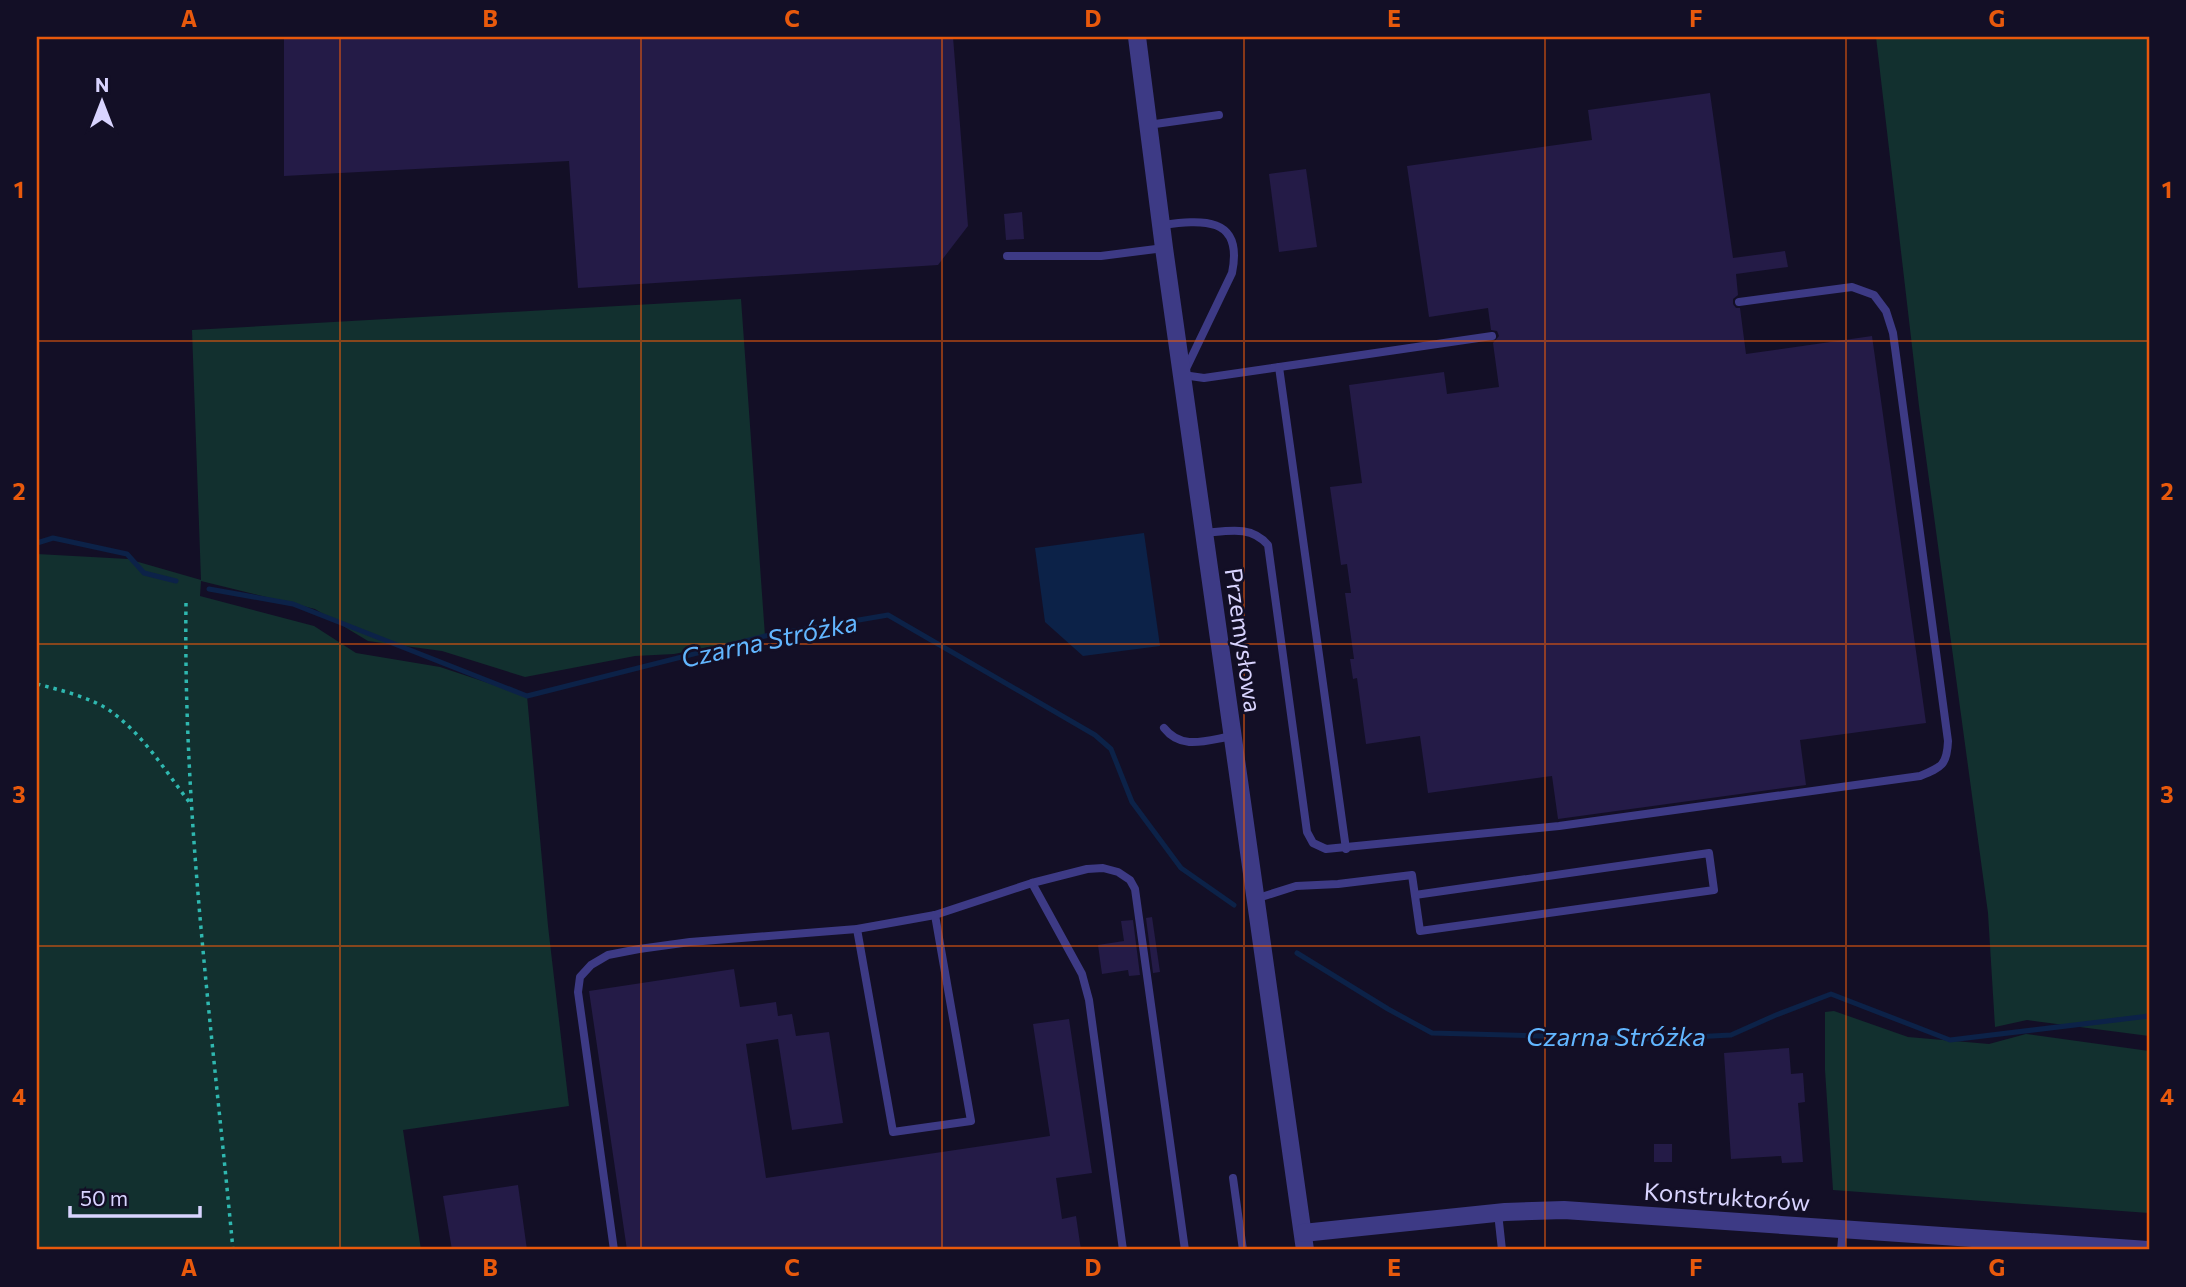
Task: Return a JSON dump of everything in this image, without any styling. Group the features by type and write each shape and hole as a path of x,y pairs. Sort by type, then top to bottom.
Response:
{"street":[{"name":"Przemysłowa","path":"1137,37 1164,248 1304,1242"},
{"name":"Konstruktorów","path":"1304,1242 1497,1213 1564,1210 2148,1250"}],"lane":[{"path":"1148,125 1219,115"},
{"path":"1161,225 1207,221 1221,226 1229,236 1233,248 1232,273 1183,375 1204,378 1492,336"},
{"path":"1007,257 1101,256 1164,248"},
{"path":"1205,533 1247,531 1260,535 1268,545 1307,832 1313,843 1326,849 1559,826 1920,776 1939,768 1947,757 1948,741 1895,347 1886,311 1874,295 1852,287 1739,302"},
{"path":"1279,366 1346,849"},
{"path":"1164,728 1172,739 1182,743 1233,736"},
{"path":"1255,899 1296,886 1412,875 1420,931 1714,890 1709,853 1415,895"},
{"path":"614,1250 578,992 580,977 591,965 608,955 639,948 858,929 935,915 1032,883 1087,869 1103,868 1118,872 1130,880 1135,889 1185,1250"},
{"path":"1032,883 1082,974 1089,1000 1123,1250"},
{"path":"858,929 893,1132 971,1121 935,915"},
{"path":"1233,1178 1243,1250"},
{"path":"1497,1213 1502,1250"},
{"path":"1841,1250 1843,1228"}],"path":[{"path":"186,603 185,683 191,805 233,1250"},
{"path":"37,684 71,693 111,711 144,742 191,805"}],"green space":[{"path":"1876,37 2149,37 2149,1036 2027,1020 1995,1027 1988,913 1919,406"},
{"path":"741,299 765,636 674,654 635,656 525,677 442,651 368,641 315,609 201,581 200,596 314,626 356,653 440,667 527,696 548,926 569,1106 403,1130 421,1250 37,1250 37,554 128,559 201,580 192,330"},
{"path":"1834,1011 1908,1037 1989,1044 2026,1034 2149,1051 2149,1213 1833,1190 1825,1070 1825,1012"}],"water":[{"path":"1144,533 1160,646 1083,656 1045,622 1035,548"}],"building":[{"path":"284,37 953,37 968,226 938,265 578,288 569,161 284,176"},
{"path":"1710,93 1733,258 1785,251 1788,267 1736,274 1738,295 1733,299 1733,304 1740,308 1746,354 1872,336 1926,723 1800,740 1806,785 1558,819 1552,776 1428,793 1420,736 1366,744 1357,678 1353,679 1350,659 1354,659 1345,593 1351,593 1347,564 1341,565 1330,487 1362,483 1349,385 1444,372 1447,394 1499,387 1493,343 1499,336 1497,331 1491,330 1488,308 1429,317 1407,166 1592,140 1588,110"},
{"path":"1306,169 1317,247 1279,252 1269,174"},
{"path":"1022,212 1024,239 1006,240 1004,214"},
{"path":"1152,917 1160,972 1153,973 1146,918"},
{"path":"1133,920 1140,975 1129,976 1128,970 1102,974 1098,945 1124,941 1121,921"},
{"path":"734,969 740,1007 776,1002 778,1016 792,1014 796,1036 829,1032 843,1123 792,1130 778,1039 746,1044 766,1178 1050,1136 1033,1024 1069,1019 1092,1173 1056,1178 1062,1219 1076,1216 1081,1250 627,1250 589,991"},
{"path":"1789,1048 1791,1074 1803,1073 1805,1102 1798,1103 1803,1162 1782,1163 1781,1156 1731,1159 1724,1053"},
{"path":"1654,1144 1672,1144 1672,1162 1654,1162"},
{"path":"518,1185 527,1250 452,1250 443,1196"}],"waterway":[{"name":"Czarna Stróżka","path":"37,543 53,538 127,554 144,573 176,581"},
{"name":"Czarna Stróżka","path":"209,589 293,604 527,696 765,636 888,615 1095,735 1111,749 1132,802 1181,868 1234,905"},
{"name":"Czarna Stróżka","path":"1297,953 1432,1033 1654,1039 1731,1035 1831,994 1950,1040 2149,1016"}]}
